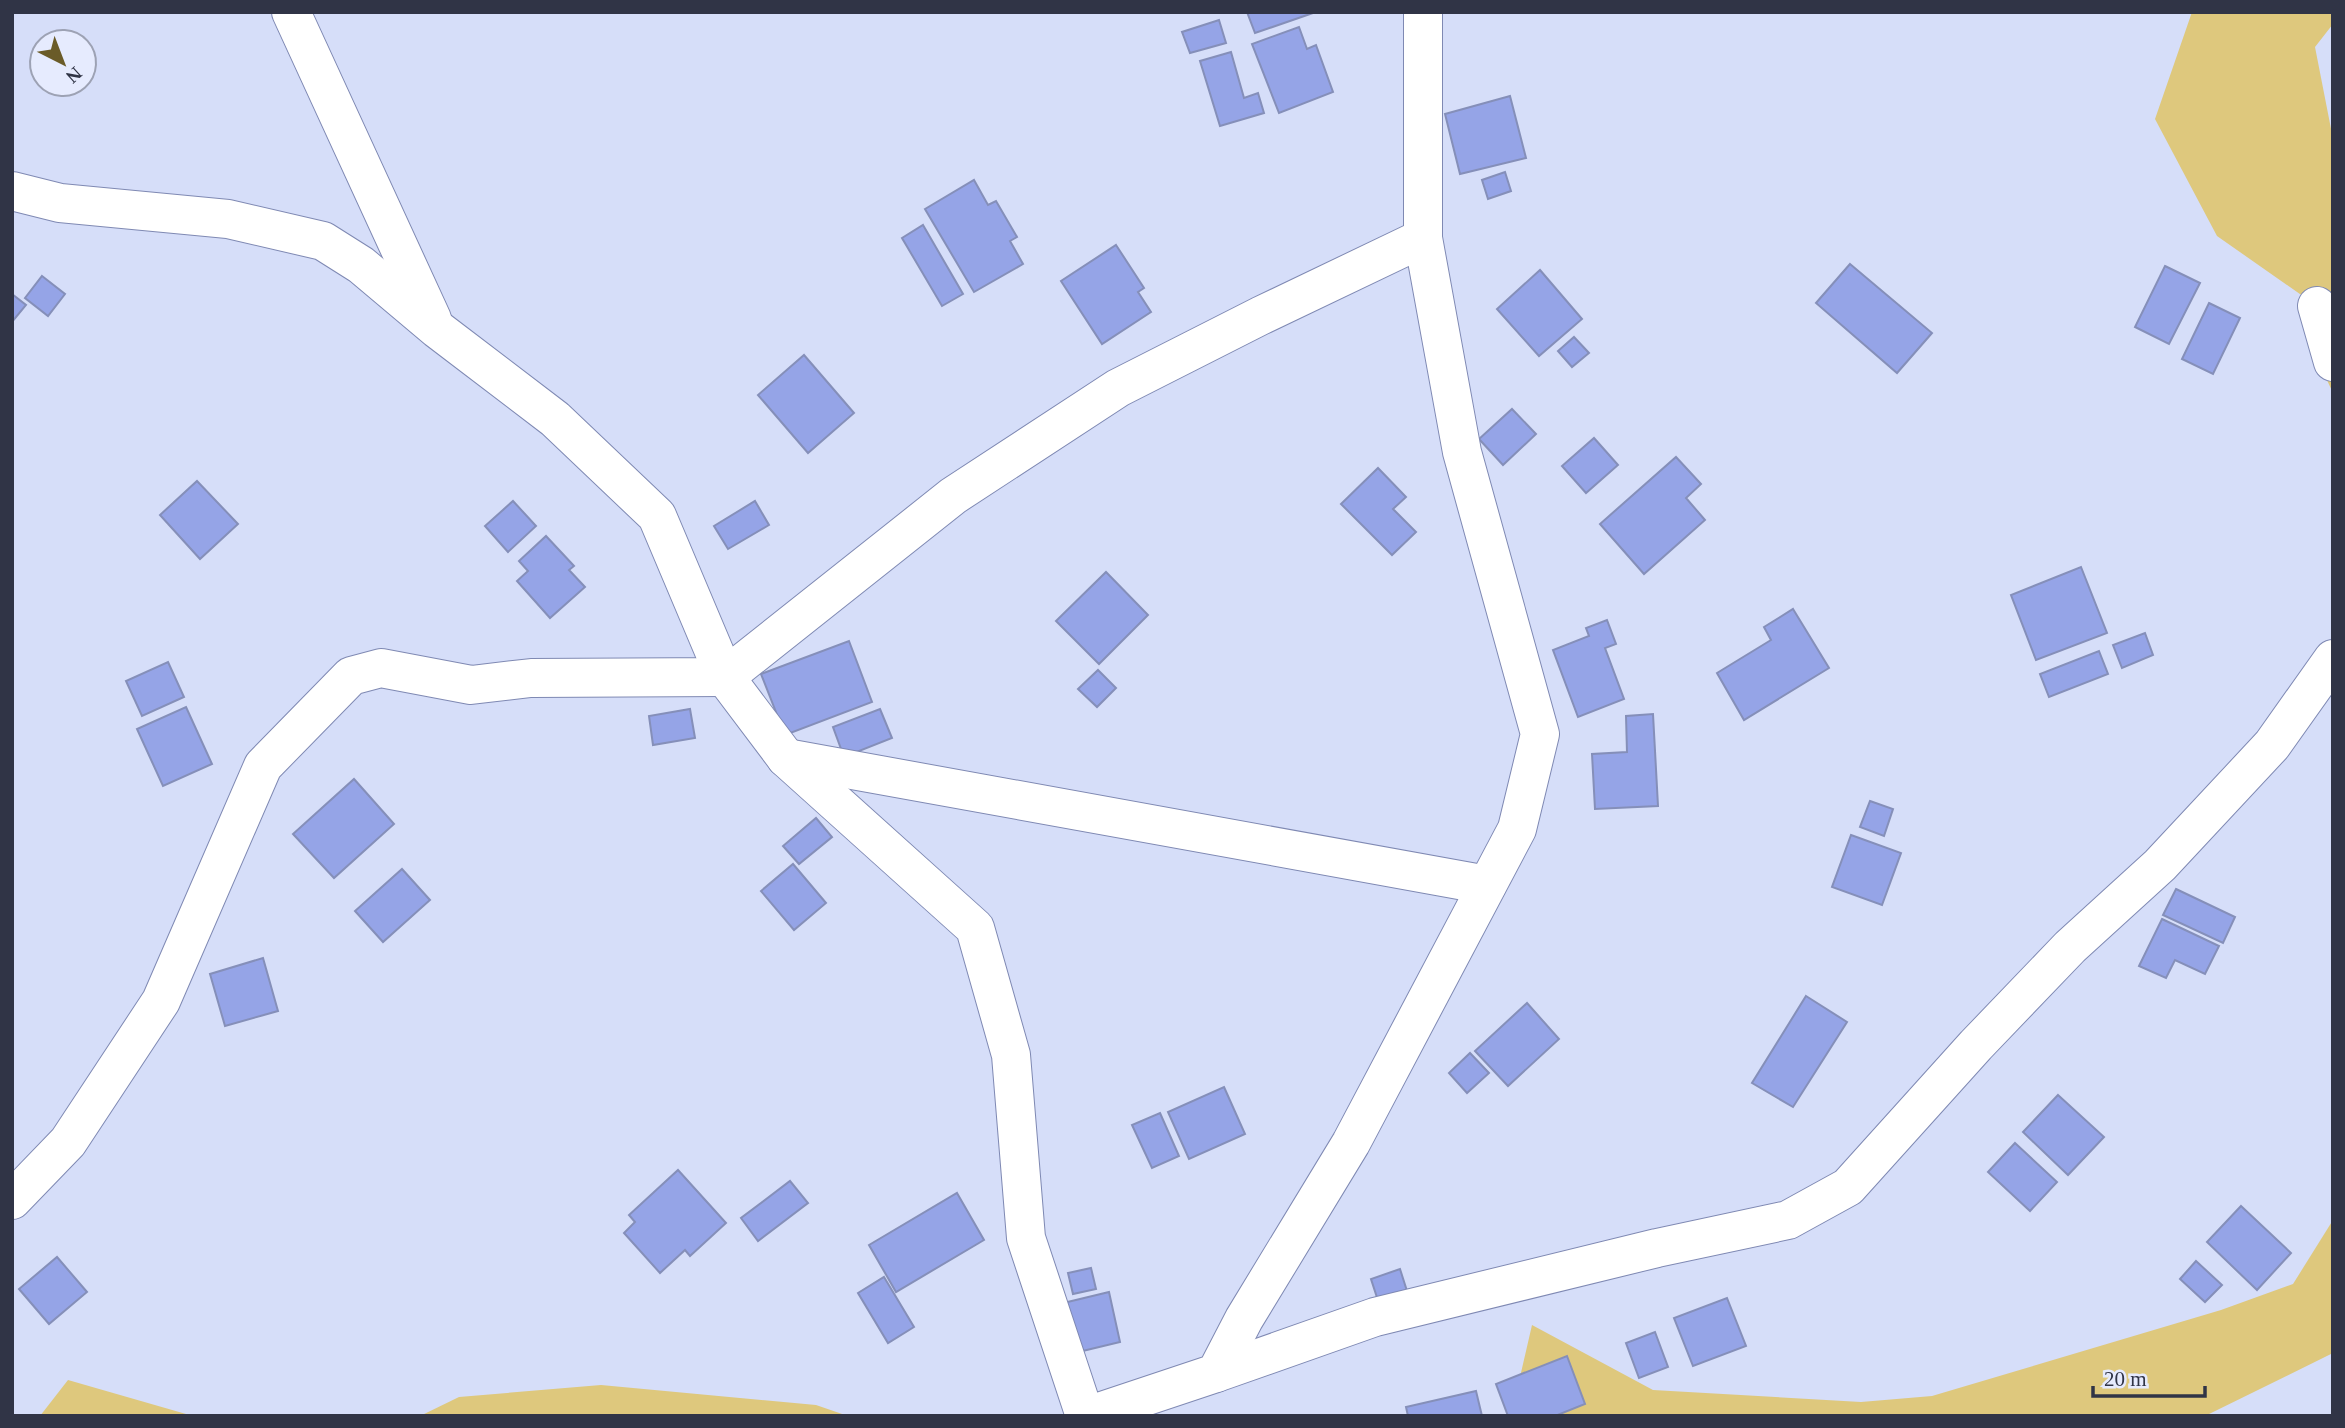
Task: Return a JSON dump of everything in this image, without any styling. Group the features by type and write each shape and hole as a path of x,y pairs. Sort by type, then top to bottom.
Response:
{"street":[{"path":"291,12 437,329"},
{"path":"1216,1373 1244,1319 1351,1143 1517,829 1540,734 1462,452 1423,238 1423,12"},
{"path":"12,191 60,203 228,219 323,241 361,265 437,329 555,419 656,516 725,677 786,758 975,928 1011,1055 1026,1238 1086,1416 1375,1317 1657,1248 1788,1220 1848,1187 2070,947 2160,864 2272,745 2333,659"},
{"path":"12,1200 68,1142 161,1001 263,766 351,677 381,668 471,685 531,678 725,677 953,496 1118,388 1423,238"},
{"path":"2318,306 2333,362"},
{"path":"786,758 1487,885"}],"shaded area":[{"path":"2192,12 2333,12 2333,24 2315,47 2333,139 2333,393 2306,335 2317,306 2217,236 2155,119"},
{"path":"2333,1220 2333,1353 2205,1416 1511,1416 1532,1325 1653,1390 1861,1402 1932,1396 2221,1310 2293,1284"},
{"path":"68,1380 193,1416 40,1416"},
{"path":"601,1385 816,1405 848,1416 420,1416 459,1397"}],"building":[{"path":"1247,12 1313,12 1313,13 1255,33"},
{"path":"1219,20 1226,43 1190,53 1182,32"},
{"path":"1299,27 1307,49 1316,45 1333,92 1279,113 1252,44"},
{"path":"1231,52 1244,98 1258,93 1264,113 1220,126 1200,61"},
{"path":"1510,96 1526,158 1460,174 1445,114"},
{"path":"1505,172 1511,191 1488,199 1482,180"},
{"path":"974,180 988,205 996,201 1017,237 1010,241 1023,264 974,292 925,209"},
{"path":"923,225 963,294 942,306 902,238"},
{"path":"1116,245 1144,288 1138,292 1151,312 1102,344 1061,281"},
{"path":"1850,264 1932,333 1897,373 1816,303"},
{"path":"2165,266 2200,283 2169,344 2135,327"},
{"path":"1540,270 1582,319 1539,356 1497,309"},
{"path":"42,276 65,294 48,316 25,298"},
{"path":"12,294 26,305 12,322"},
{"path":"2209,303 2240,318 2213,374 2182,359"},
{"path":"1574,337 1589,353 1572,367 1558,351"},
{"path":"804,355 854,413 808,453 758,395"},
{"path":"1512,409 1536,434 1503,465 1479,439"},
{"path":"1594,438 1618,465 1586,493 1562,466"},
{"path":"1676,457 1701,484 1686,498 1705,520 1644,574 1600,524"},
{"path":"1378,468 1406,497 1393,509 1416,532 1392,555 1341,504"},
{"path":"197,481 238,524 200,559 160,515"},
{"path":"513,501 536,526 508,552 485,526"},
{"path":"755,501 769,525 728,549 714,526"},
{"path":"546,536 574,566 569,570 585,587 550,618 517,581 528,571 519,561"},
{"path":"2081,567 2107,633 2036,660 2011,595"},
{"path":"1106,572 1148,615 1099,664 1056,621"},
{"path":"1793,609 1829,668 1744,720 1717,673 1771,640 1764,627"},
{"path":"1607,620 1616,644 1605,648 1624,699 1578,717 1553,650 1589,636 1586,628"},
{"path":"2145,633 2153,655 2122,668 2113,645"},
{"path":"849,641 872,702 785,735 761,674"},
{"path":"2099,651 2108,674 2049,697 2040,674"},
{"path":"168,662 184,697 142,716 126,681"},
{"path":"1098,670 1116,688 1097,707 1078,689"},
{"path":"186,707 212,764 163,786 137,729"},
{"path":"690,709 695,738 653,745 649,716"},
{"path":"880,709 892,738 844,757 833,727"},
{"path":"1653,714 1658,806 1595,809 1592,754 1627,752 1626,716"},
{"path":"354,779 394,824 334,878 293,834"},
{"path":"1870,801 1893,809 1884,836 1860,827"},
{"path":"816,818 832,837 799,864 783,846"},
{"path":"1851,835 1901,853 1882,905 1832,887"},
{"path":"793,864 826,903 794,930 761,891"},
{"path":"402,869 430,900 383,942 355,911"},
{"path":"2176,889 2235,917 2223,943 2163,915"},
{"path":"2162,919 2219,946 2205,974 2175,960 2166,978 2139,966"},
{"path":"263,958 278,1011 225,1026 210,974"},
{"path":"1806,996 1847,1022 1793,1107 1752,1083"},
{"path":"1527,1003 1559,1039 1508,1086 1475,1051"},
{"path":"1470,1053 1489,1073 1467,1093 1449,1073"},
{"path":"1224,1087 1245,1134 1189,1159 1168,1112"},
{"path":"2058,1095 2104,1137 2068,1175 2023,1132"},
{"path":"1160,1113 1179,1156 1152,1168 1132,1125"},
{"path":"2015,1143 2057,1182 2030,1211 1988,1172"},
{"path":"678,1170 726,1223 690,1256 685,1250 660,1273 624,1233 635,1222 629,1215"},
{"path":"790,1181 808,1203 758,1241 741,1218"},
{"path":"957,1193 984,1240 896,1292 869,1245"},
{"path":"2241,1206 2291,1253 2257,1290 2207,1242"},
{"path":"57,1257 87,1292 49,1324 19,1289"},
{"path":"2196,1261 2222,1285 2205,1302 2180,1279"},
{"path":"1091,1268 1096,1289 1073,1294 1068,1273"},
{"path":"1400,1269 1414,1313 1385,1322 1371,1279"},
{"path":"884,1277 914,1327 888,1343 858,1293"},
{"path":"1109,1292 1120,1342 1066,1355 1055,1305"},
{"path":"1727,1298 1746,1346 1693,1366 1674,1318"},
{"path":"1655,1332 1668,1367 1639,1378 1626,1343"},
{"path":"1567,1356 1585,1404 1555,1416 1508,1416 1496,1384"},
{"path":"1476,1391 1482,1416 1408,1416 1406,1407"}]}
